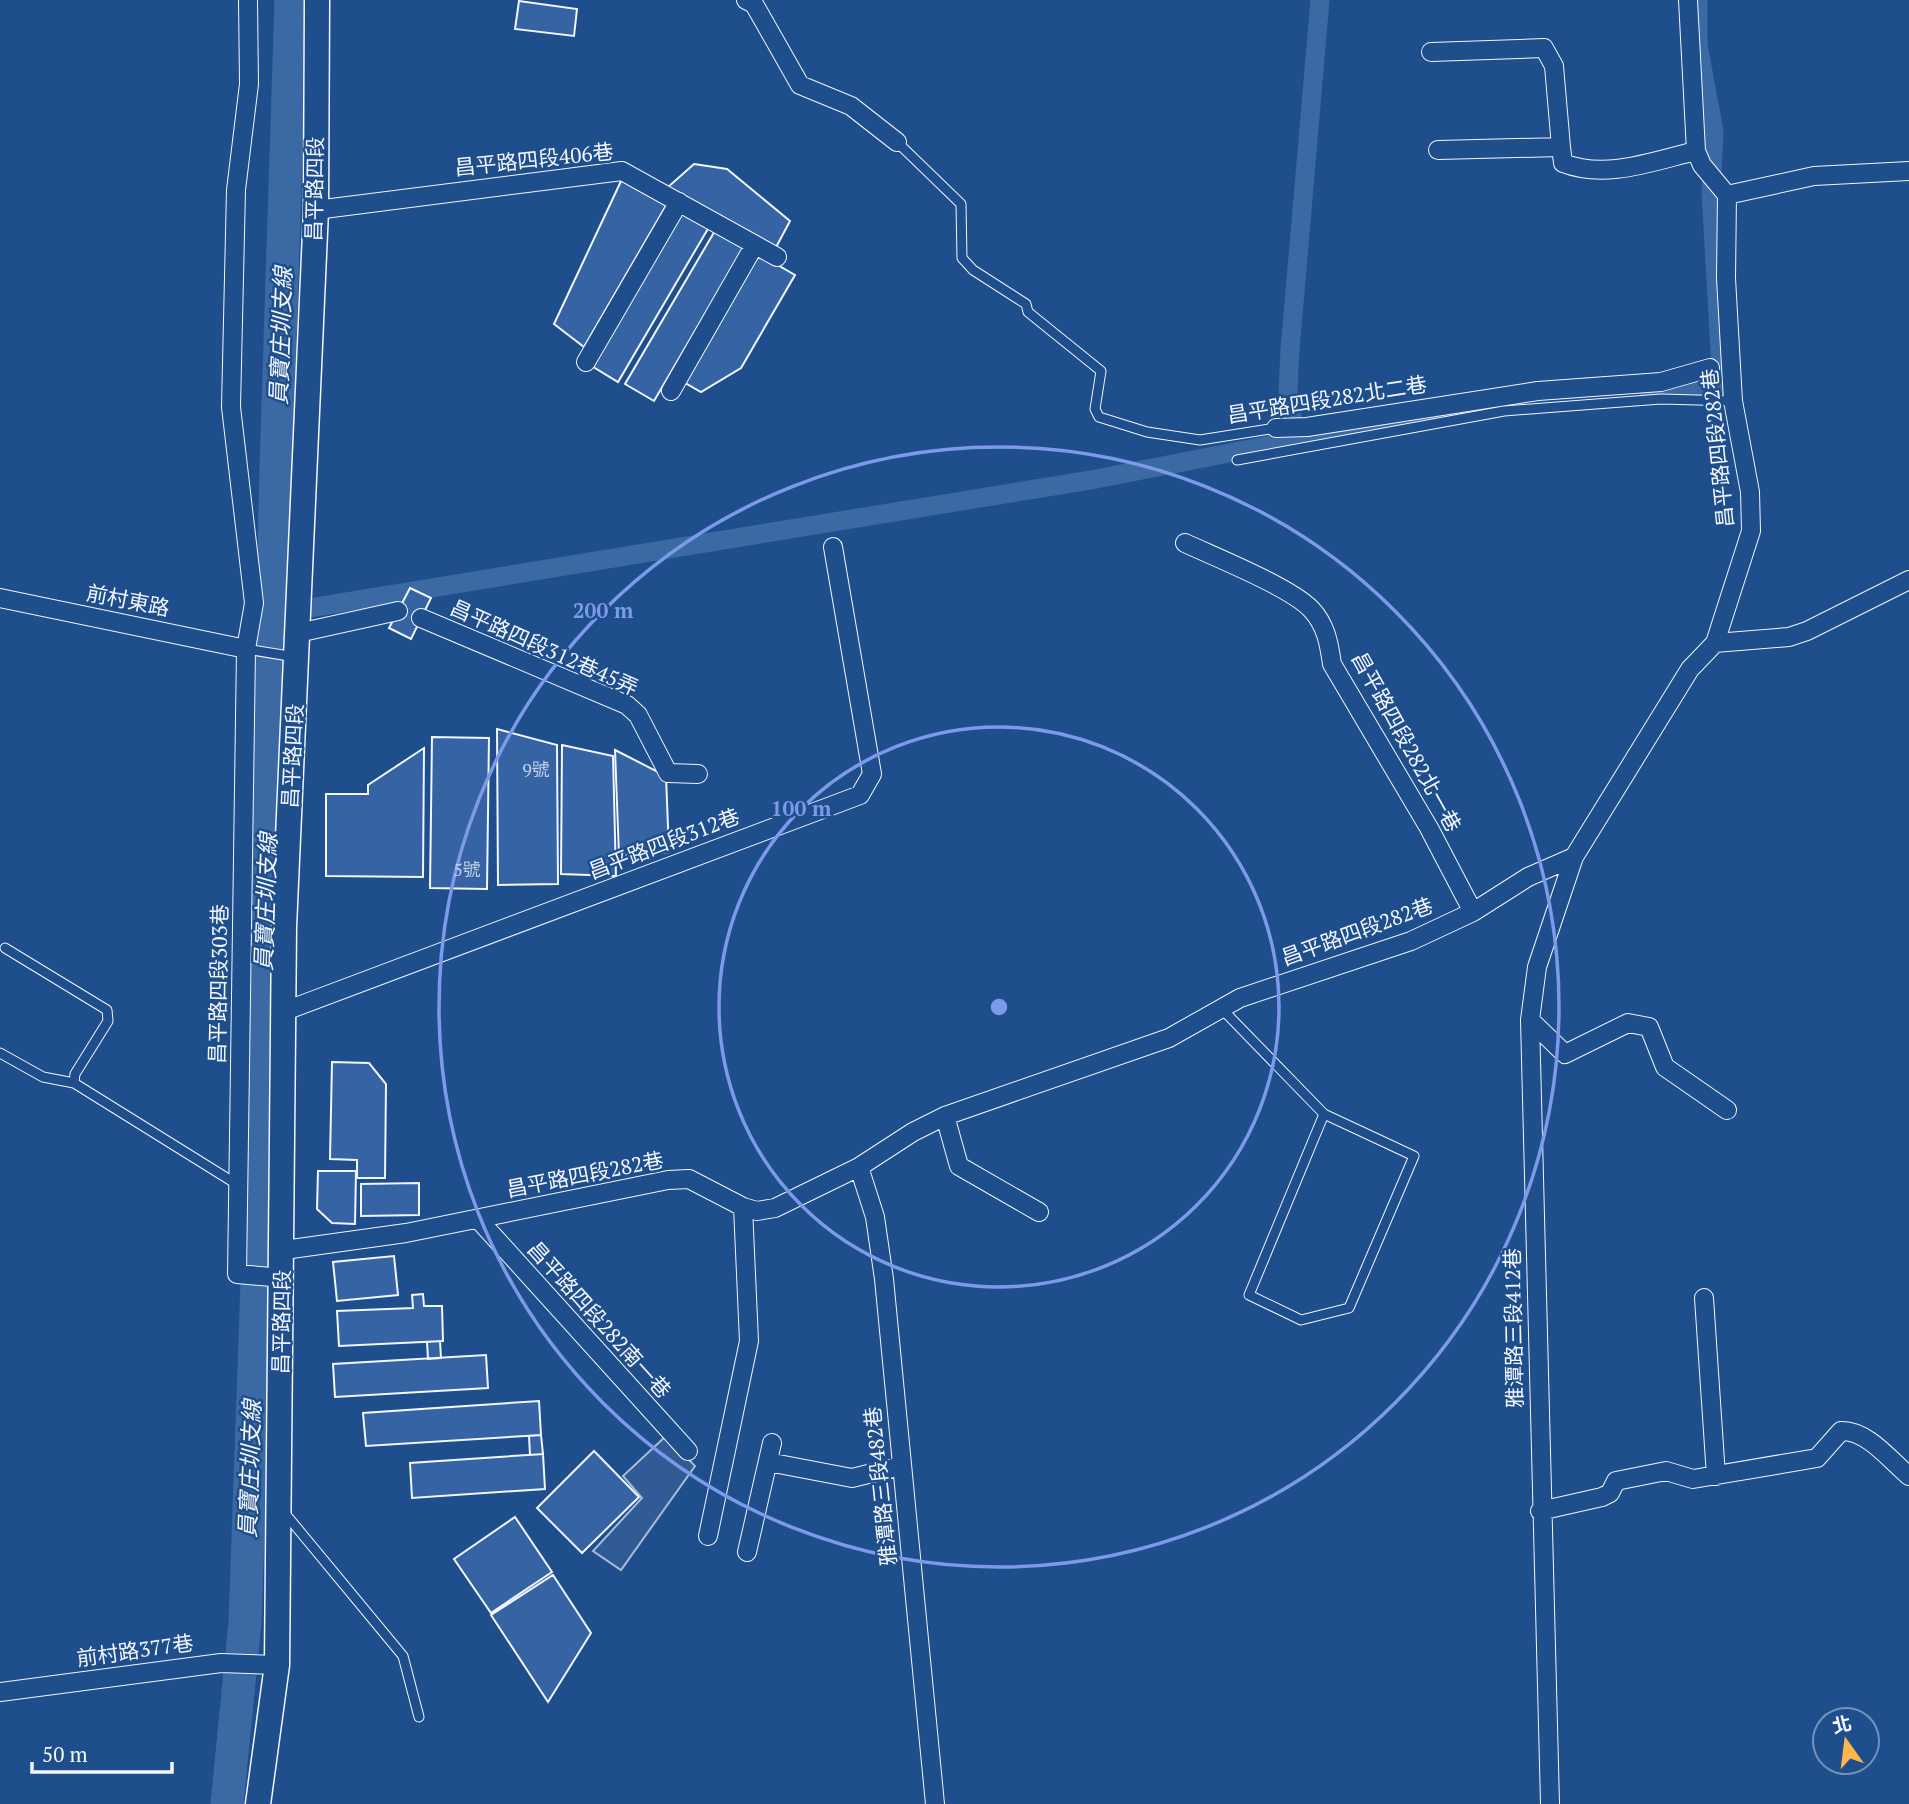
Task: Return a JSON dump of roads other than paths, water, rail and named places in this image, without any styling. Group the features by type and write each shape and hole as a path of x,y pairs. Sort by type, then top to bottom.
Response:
{"street":[{"name":"昌平路四段303巷","path":"248,0 249,84 236,190 231,407 254,603 246,649 237,1273 283,1278"},
{"name":"昌平路四段","path":"258,1804 277,1665 284,1250 285,927 293,648 316,210 317,0"},
{"path":"746,0 754,4 800,85 851,106 897,142"},
{"path":"1688,0 1699,158 1724,190 1814,176 1909,171"},
{"path":"1431,52 1544,48 1554,66 1563,163 1581,170 1614,170 1699,158"},
{"path":"1438,150 1561,147"},
{"name":"昌平路四段406巷","path":"316,210 622,171 777,257"},
{"name":"昌平路四段282巷","path":"284,1250 478,1219 689,1179 743,1208 757,1211 775,1208 859,1167 913,1132 944,1116 1093,1067 1169,1038 1220,1007 1411,941 1473,912 1528,877 1574,857 1690,669 1716,643 1751,531 1750,492 1722,365 1726,278 1724,190"},
{"path":"586,362 678,202"},
{"path":"671,391 754,246"},
{"name":"昌平路四段282北二巷","path":"1276,428 1307,427 1486,398 1661,382 1722,365"},
{"name":"昌平路四段282北一巷","path":"1185,542 1274,585 1310,608 1328,635 1332,664 1429,828 1473,912"},
{"name":"昌平路四段312巷","path":"285,1011 860,794 872,774 833,547"},
{"path":"1716,643 1788,637 1807,631 1909,580"},
{"name":"前村東路","path":"0,598 246,649"},
{"path":"293,648 398,611"},
{"name":"昌平路四段312巷45弄","path":"421,618 627,705 638,715 668,773 698,774"},
{"name":"雅潭路三段412巷","path":"1550,1804 1540,1511 1530,1020 1537,967 1574,857"},
{"path":"1530,1020 1565,1054 1629,1023 1649,1027 1665,1067 1727,1110"},
{"path":"944,1116 959,1166 1039,1212"},
{"name":"雅潭路三段482巷","path":"859,1167 876,1217 883,1266 935,1804"},
{"path":"708,1536 749,1341 743,1208"},
{"name":"昌平路四段282南一巷","path":"478,1219 688,1451"},
{"path":"1704,1298 1716,1476"},
{"path":"1540,1511 1610,1493 1616,1481 1666,1471 1693,1479 1817,1458 1841,1431 1854,1430 1909,1476"},
{"path":"747,1552 772,1443"},
{"path":"768,1462 852,1478 901,1466"},
{"name":"前村路377巷","path":"0,1692 221,1663 277,1665"}],"lane":[{"name":"昌平路四段282北二巷","path":"897,142 961,204 962,258 973,270 1026,304 1027,312 1101,371 1096,409 1099,417 1147,432 1200,440 1276,428"},
{"path":"1486,398 1504,411"},
{"path":"1237,460 1504,411 1661,399 1732,401"},
{"path":"246,649 293,648"},
{"path":"5,948 107,1010 108,1021 75,1074 74,1083"},
{"path":"1220,1007 1325,1114 1414,1156 1349,1308 1301,1320 1249,1295 1325,1114"},
{"path":"0,1053 43,1076 74,1083 239,1186"},
{"path":"278,1505 403,1656 419,1717"}],"waterway":[{"name":"員寶庄圳支線","path":"227,1804 245,1622 259,1225 276,466 291,0"},
{"path":"1296,440 1288,392 1290,350 1320,0"},
{"path":"1649,390 1722,386 1711,192 1714,131 1698,45 1698,0"},
{"path":"272,614 1096,479 1296,440 1508,404"}]}
